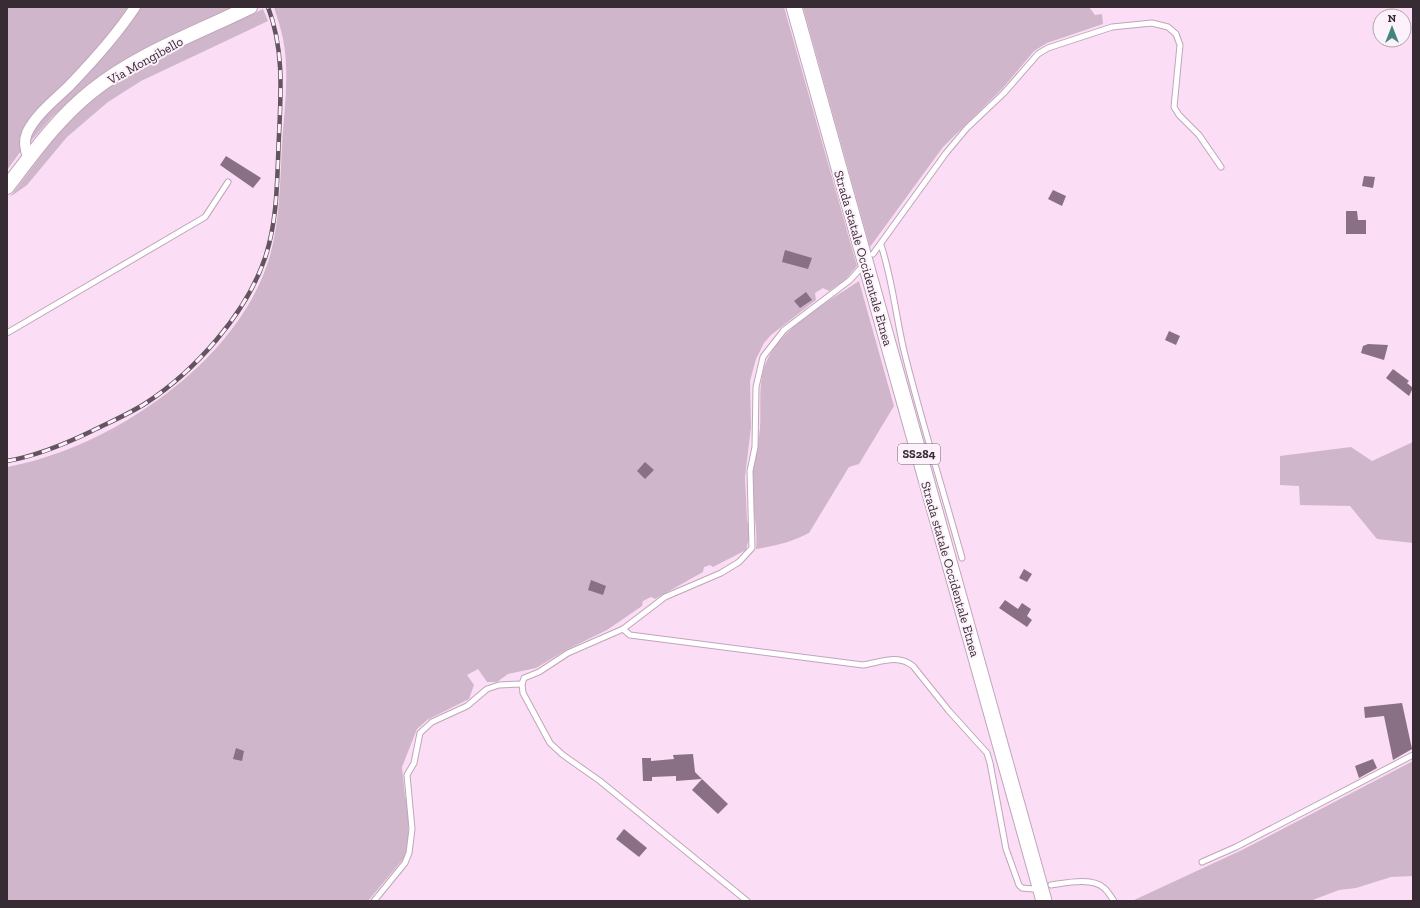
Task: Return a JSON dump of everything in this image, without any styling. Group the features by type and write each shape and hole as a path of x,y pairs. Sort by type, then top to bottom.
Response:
{"main road":[{"name":"Strada statale Occidentale Etnea","path":"794,7 1044,901"}],"street":[{"path":"29,159 24,149 26,134 34,122 91,63 121,29 135,7"},
{"name":"Via Mongibello","path":"7,187 61,119 92,91 135,63 250,7"}],"lane":[{"path":"873,254 954,143 1038,54 1048,48 1112,27 1152,23 1168,27 1176,34 1180,44 1174,107 1179,115 1199,135 1220,167"},
{"path":"7,333 205,217 228,182"},
{"path":"881,245 889,268 894,302 905,354 962,558"},
{"path":"747,901 600,781 563,755 550,743 523,693 522,684 524,678 540,672 568,654 623,629 665,597 721,573 747,555 752,548 749,483 755,447 756,387 763,357 784,330 850,280 860,269"},
{"path":"623,629 630,635 863,664 896,658 906,661 913,666 949,711 987,753 1006,849 1019,885 1022,888 1033,889"},
{"path":"374,901 405,862 410,853 412,829 407,775 414,763 420,733 432,722 467,706 487,689 499,685 522,684"},
{"path":"1202,862 1236,847 1413,755"},
{"path":"1052,885 1083,882 1095,884 1104,888 1114,901"}],"shaded area":[{"path":"7,7 131,7 124,18 23,133 21,151 7,170"},
{"path":"140,7 237,7 76,96 53,116 30,142 29,136 37,124 118,40"},
{"path":"274,7 784,7 857,266 845,280 829,291 823,288 815,293 816,300 771,335 764,343 756,359 750,381 751,427 745,477 747,520 750,534 746,550 713,567 710,565 704,567 703,572 655,599 651,597 643,601 642,606 607,630 566,650 536,668 508,674 497,682 487,682 478,669 467,675 474,685 469,699 427,720 417,729 402,767 405,796 409,807 408,842 405,857 368,901 7,901 7,467 47,457 87,441 127,420 165,395 199,366 229,333 253,297 269,259 273,245 279,202 286,92 286,65 282,35"},
{"path":"803,7 1089,7 1095,15 1102,14 1103,24 1047,43 1034,51 1002,89 943,147 870,247"},
{"path":"263,9 268,21 141,81 108,102 67,137 27,185 10,197 77,110 112,83 154,60"},
{"path":"859,281 894,406 859,464 849,467 809,533 783,543 756,549 752,478 760,428 761,382 767,360 787,333 815,310"},
{"path":"1413,442 1413,543 1377,539 1350,506 1300,505 1299,486 1280,485 1280,456 1351,447 1372,461"},
{"path":"1413,761 1413,876 1391,877 1356,888 1339,890 1310,901 1132,901 1242,850"}],"building":[{"path":"226,156 261,178 253,188 220,165"},
{"path":"1364,176 1375,177 1373,188 1362,186"},
{"path":"1053,190 1066,196 1062,206 1048,199"},
{"path":"1346,211 1357,211 1358,220 1366,220 1366,234 1346,234"},
{"path":"785,250 812,258 808,269 782,262"},
{"path":"806,292 812,300 800,308 794,301"},
{"path":"1169,331 1180,336 1176,345 1165,340"},
{"path":"1368,344 1388,345 1384,360 1361,353 1363,346"},
{"path":"1393,369 1409,381 1407,383 1413,388 1409,396 1386,378"},
{"path":"645,462 654,470 645,479 637,471"},
{"path":"1024,569 1032,574 1027,582 1019,578"},
{"path":"591,580 606,586 603,595 588,590"},
{"path":"1005,600 1018,609 1022,603 1031,609 1027,616 1032,620 1027,627 999,608"},
{"path":"1402,703 1412,749 1393,760 1384,716 1365,718 1364,707"},
{"path":"236,748 244,751 242,761 233,759"},
{"path":"693,754 695,772 702,779 676,781 676,776 652,777 652,781 643,781 642,758 651,758 651,761 674,759 673,755"},
{"path":"1373,759 1377,768 1359,778 1355,766"},
{"path":"702,779 728,804 718,814 692,790"},
{"path":"624,829 647,848 639,857 616,839"}],"railway":[{"path":"7,461 40,453 61,445 119,418 146,403 183,375 200,358 217,340 245,300 265,258 275,213 281,87 277,39 268,7"}]}
